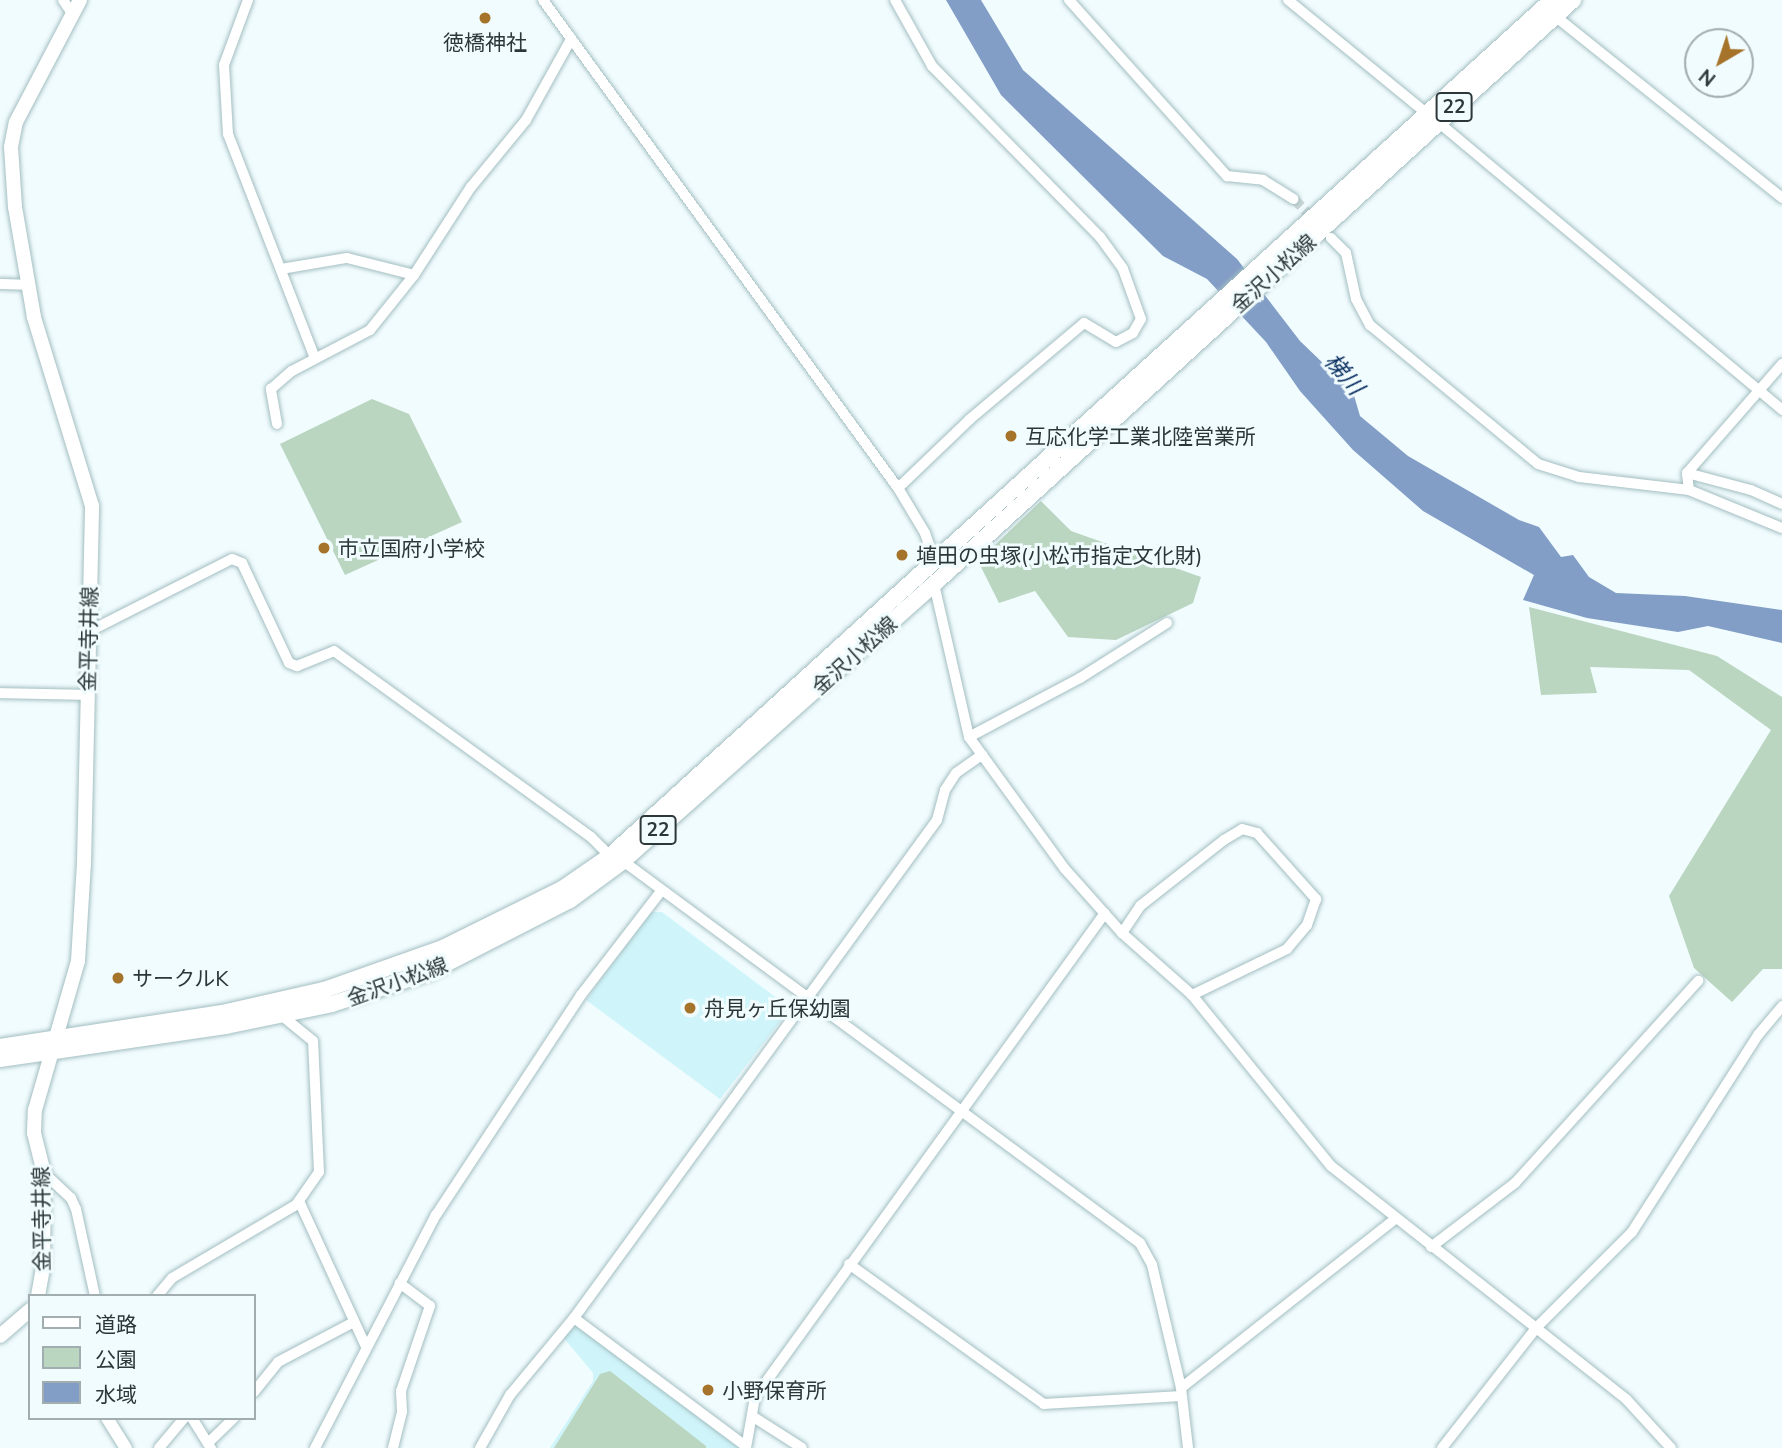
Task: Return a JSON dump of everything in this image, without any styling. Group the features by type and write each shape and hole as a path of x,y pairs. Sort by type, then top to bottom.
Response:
{"main road":[{"name":"金沢小松線","path":"0,1059 56,1044 258,1006 324,990 443,948 616,859 934,584 1180,348 1291,233 1331,209 1432,118 1547,6 1573,0"},
{"name":"金平寺井線","path":"39,1294 44,1173 34,1133 35,1110 78,961 87,801 92,506 41,348 27,285 11,167 13,132 71,4"},
{"name":"金沢小松線","path":"0,1047 56,1044 281,1015 430,972 570,901 935,562 1180,348 1305,244 1331,209"},
{"path":"0,1336 28,1312"}],"street":[{"path":"248,0 224,65 222,89 236,161 315,358"},
{"path":"543,0 898,488 925,533 935,562"},
{"path":"895,0 932,66 1100,237 1123,269 1141,319 1133,333 1116,342 1084,323 969,420 898,488"},
{"path":"1069,0 1227,176 1263,180 1294,199"},
{"path":"1288,0 1782,410"},
{"path":"1547,6 1782,198"},
{"path":"277,424 271,389 315,358 369,330 414,275 471,187 526,120 571,40"},
{"path":"1331,238 1346,253 1356,299 1370,325 1538,464 1579,477 1689,490 1782,527"},
{"path":"281,268 347,258 414,275"},
{"path":"0,284 27,285"},
{"path":"1689,490 1687,473 1782,364"},
{"path":"1687,473 1751,490 1782,504"},
{"path":"89,632 232,559 242,562 289,663 297,666 334,651 591,837 616,859 810,996 1148,1252 1181,1392 1188,1448"},
{"path":"934,584 969,737 1065,869 1122,933 1192,995 1331,1166 1431,1247 1537,1326 1627,1400 1671,1448"},
{"path":"969,737 1080,678 1167,623"},
{"path":"0,694 87,695"},
{"path":"480,1448 510,1395 574,1318 937,820 945,790 956,773 982,755"},
{"path":"1122,933 1140,906 1224,840 1242,829 1257,833 1316,899 1307,925 1287,949 1192,995"},
{"path":"315,1448 436,1215 581,996 661,891"},
{"path":"574,1318 746,1447 755,1397 1105,913"},
{"path":"1431,1247 1515,1183 1698,981"},
{"path":"1442,1448 1537,1326 1632,1232 1758,1035 1782,1006"},
{"path":"159,1294 172,1278 299,1200 319,1172 313,1041 281,1015"},
{"path":"44,1173 71,1198 76,1209 94,1294"},
{"path":"299,1200 366,1347"},
{"path":"849,1264 1044,1404 1181,1392 1396,1218"},
{"path":"393,1448 402,1411 401,1391 430,1306 400,1283"},
{"path":"256,1390 278,1362 354,1322"},
{"path":"752,1416 802,1448"},
{"path":"108,1420 126,1448"},
{"path":"159,1448 182,1420"},
{"path":"193,1420 209,1445 232,1420"}],"shaded area":[{"name":"舟見ヶ丘保幼園","path":"651,912 662,912 782,1002 786,1014 720,1099 586,1000"},
{"path":"575,1323 742,1448 550,1448 593,1381 593,1373 563,1337"}],"green space":[{"path":"372,399 409,414 462,522 345,575 280,444"},
{"path":"1041,501 1071,531 1201,577 1193,603 1116,640 1068,637 1035,591 999,603 978,561"},
{"path":"1529,607 1717,656 1782,697 1782,969 1763,969 1732,1002 1694,968 1669,896 1771,730 1689,670 1590,667 1597,693 1541,695"},
{"path":"610,1371 706,1448 554,1448 600,1374"}],"water":[{"path":"946,0 981,0 1023,70 1237,259 1300,341 1353,392 1360,416 1408,456 1519,520 1539,527 1561,557 1573,555 1589,577 1616,593 1685,596 1782,610 1782,643 1708,626 1678,632 1587,618 1523,600 1534,575 1423,511 1353,450 1300,391 1266,342 1207,279 1163,256 1001,95"}],"tunnel":[{"path":"1294,199 1316,222"}],"place":[{"name":"徳橋神社","path":"485,18"},
{"name":"互応化学工業北陸営業所","path":"1011,436"},
{"name":"市立国府小学校","path":"324,548"},
{"name":"埴田の虫塚(小松市指定文化財)","path":"902,555"},
{"name":"サークルK","path":"118,978"},
{"name":"舟見ヶ丘保幼園","path":"690,1008"},
{"name":"小野保育所","path":"708,1390"}],"water label":[{"name":"梯川","path":"1344,374"}]}
